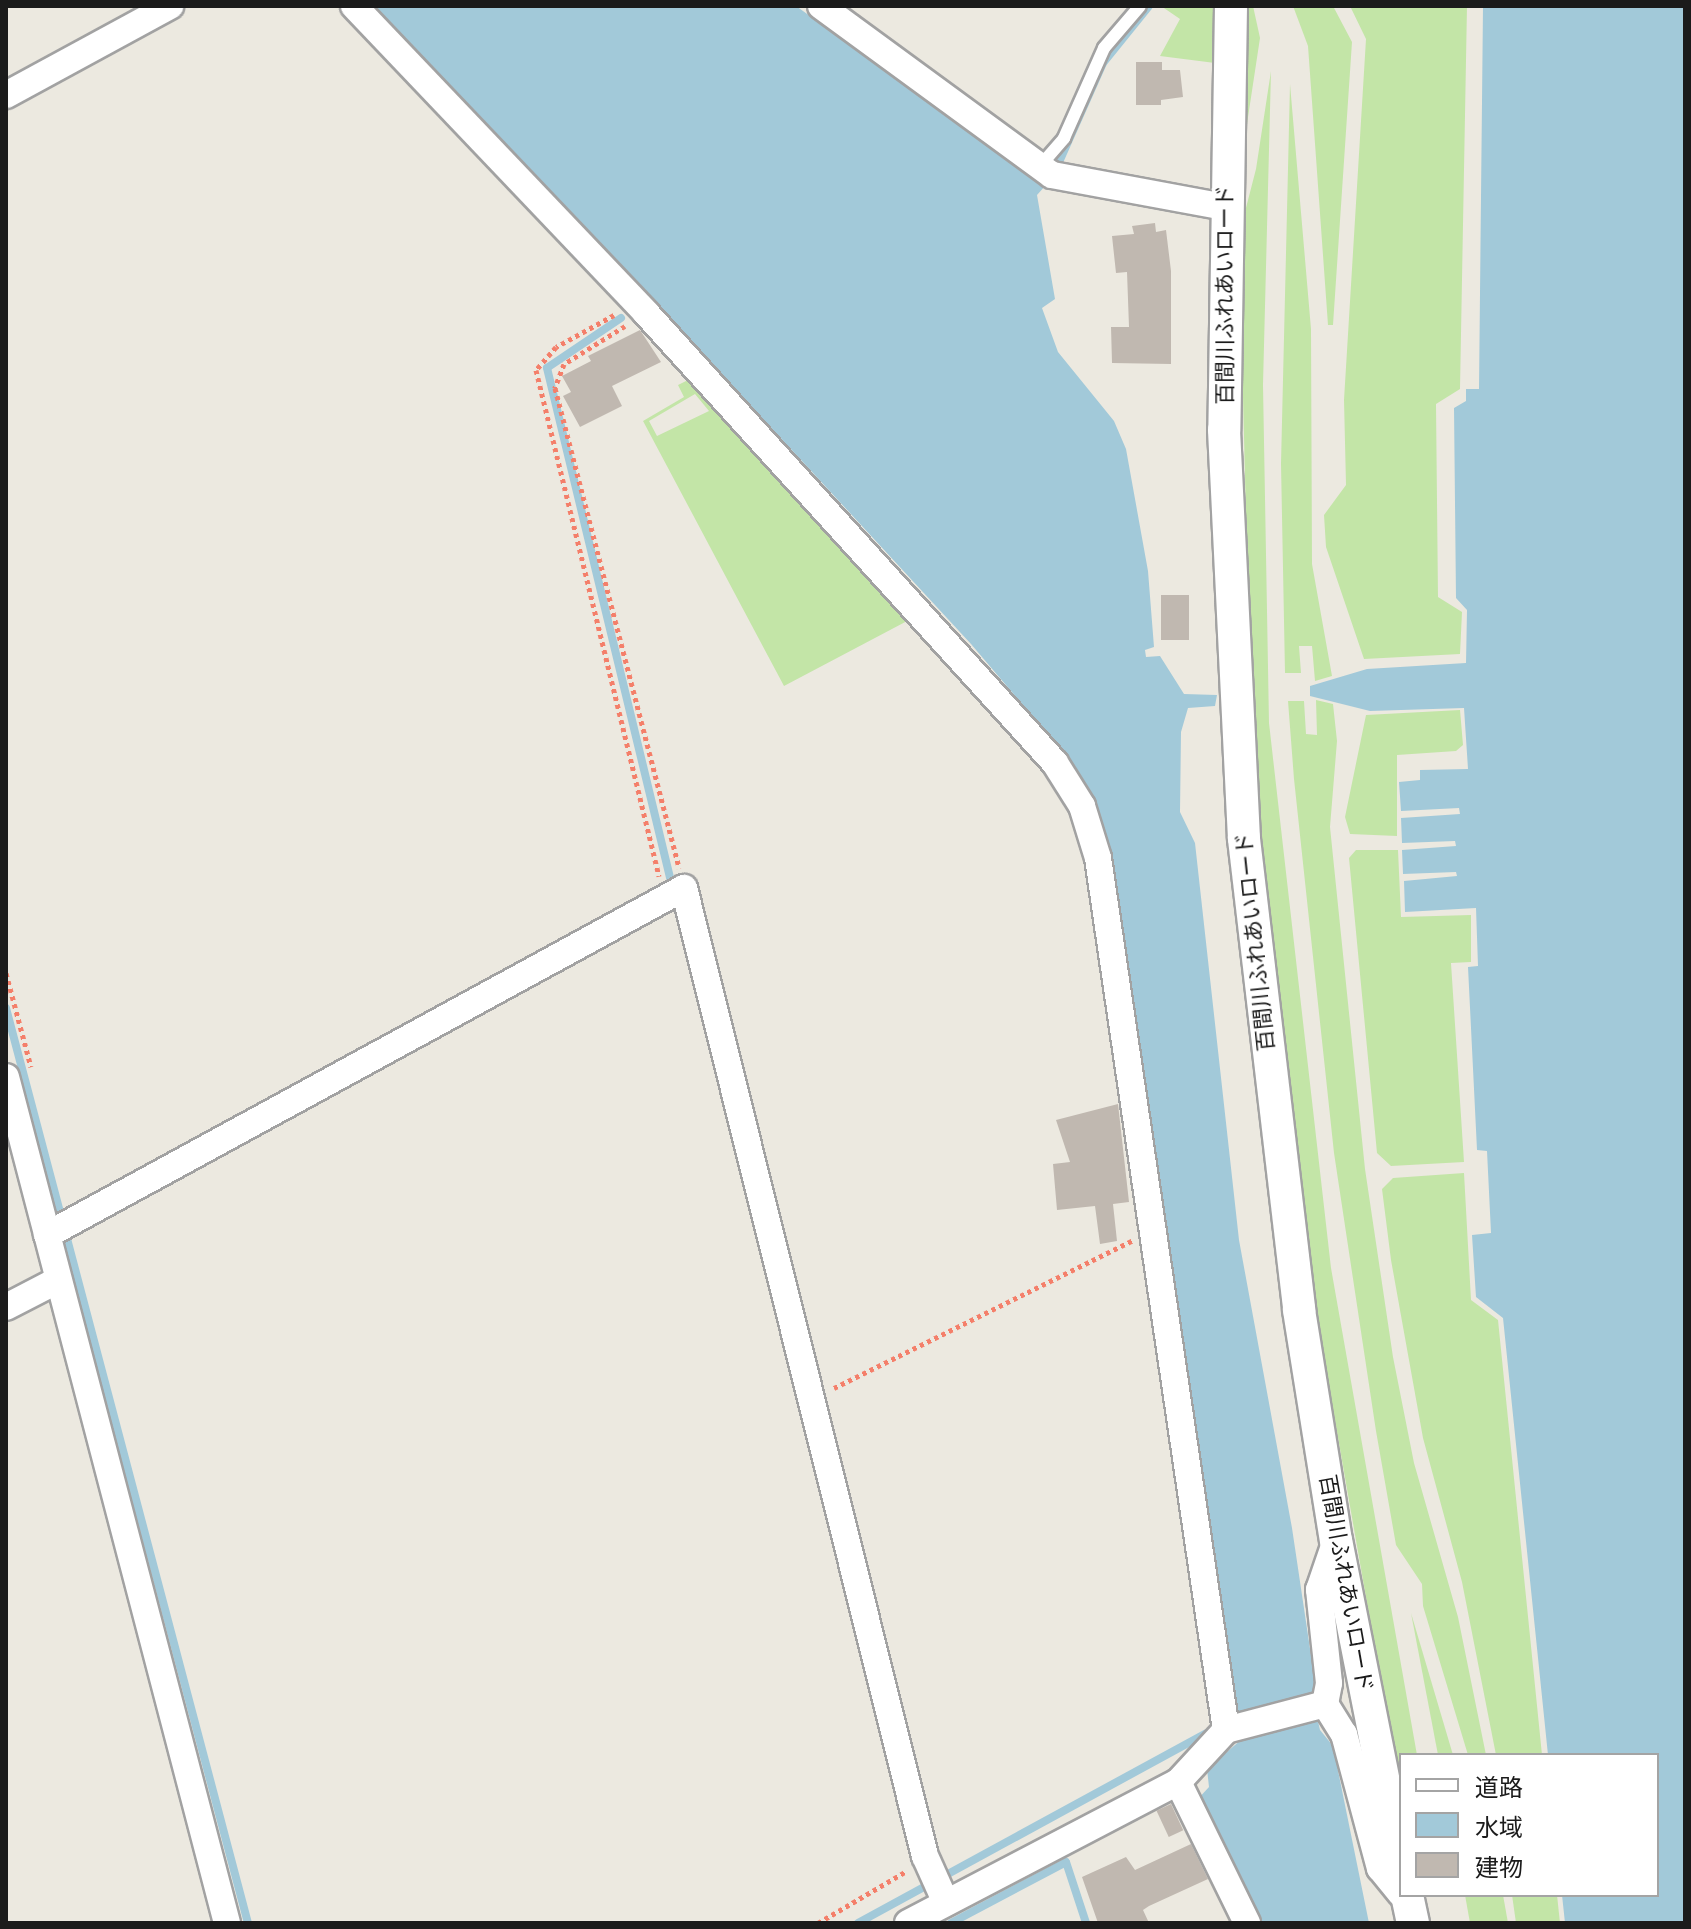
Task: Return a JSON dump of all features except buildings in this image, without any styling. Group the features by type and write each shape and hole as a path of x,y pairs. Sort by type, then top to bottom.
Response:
{"street":[{"path":"6,95 170,6"},
{"path":"354,6 641,308 1055,763 1082,806 1098,858 1230,1729"},
{"path":"821,6 1040,166 1091,186 1224,207"},
{"name":"百間川ふれあいロード","path":"1231,6 1224,207 1229,619 1244,839 1299,1310 1336,1540 1399,1857"},
{"path":"58,1229 674,894 811,1399 930,1867 944,1897"},
{"path":"6,1077 58,1229 58,1280 227,1923"},
{"path":"6,1307 58,1280"},
{"path":"1321,1707 1329,1683 1319,1590 1336,1540"},
{"path":"908,1923 944,1897 1178,1782 1230,1729 1321,1707"},
{"path":"1321,1707 1344,1734 1380,1868 1399,1892"},
{"path":"1178,1782 1247,1923"}],"lane":[{"path":"1040,166 1064,138 1104,48 1140,6"}],"path":[{"path":"641,308 564,364 555,388 674,894"},
{"path":"641,308 556,347 536,370 674,894"},
{"path":"811,1399 1125,1241 1153,1236"}],"green space":[{"path":"1161,6 1218,6 1215,63 1160,56 1180,19"},
{"path":"1246,6 1253,6 1260,38 1240,170"},
{"path":"1293,6 1333,6 1352,42 1333,325 1328,325 1308,46"},
{"path":"1350,6 1467,6 1460,389 1436,404 1438,597 1462,612 1460,654 1364,659 1326,547 1324,515 1346,485 1344,400 1366,39"},
{"path":"1271,71 1263,385 1269,723 1331,1268 1417,1753 1399,1753 1399,1786 1309,1272 1269,950 1251,719 1239,235 1256,169"},
{"path":"1290,84 1311,329 1312,564 1332,676 1315,681 1312,646 1299,646 1301,673 1285,673 1281,464"},
{"path":"688,380 909,620 784,686 643,421 684,397 678,385","holes":["695,394 709,411 657,436 649,421"]},
{"path":"1316,700 1333,704 1337,741 1330,827 1365,1169 1393,1357 1414,1463 1458,1617 1486,1753 1467,1753 1423,1606 1422,1584 1396,1545 1376,1431 1334,1153 1288,701 1304,701 1306,734 1317,735"},
{"path":"1460,710 1463,745 1456,751 1397,755 1397,836 1350,834 1345,817 1366,715"},
{"path":"1356,850 1398,850 1401,917 1471,915 1471,962 1451,963 1464,1162 1391,1166 1377,1153 1349,858"},
{"path":"1464,1173 1471,1300 1498,1320 1542,1753 1496,1753 1462,1582 1423,1438 1391,1260 1382,1189 1393,1178"},
{"path":"1411,1613 1452,1753 1438,1753"},
{"path":"1465,1897 1503,1897 1508,1923 1470,1923"},
{"path":"1512,1897 1557,1897 1560,1923 1516,1923"}],"water":[{"path":"374,6 796,6 1046,185 1037,195 1055,299 1042,308 1058,352 1114,421 1126,449 1148,571 1154,647 1145,650 1146,657 1160,656 1184,694 1217,695 1215,706 1188,708 1181,732 1180,812 1195,843 1239,1240 1292,1528 1316,1689 1313,1700 1320,1730 1333,1746 1369,1923 1255,1923 1196,1801 1209,1787 1207,1769 1242,1739 1230,1704 1160,1233 1109,844 1074,765 971,644 691,341"},
{"path":"1483,6 1685,6 1685,1923 1565,1923 1562,1897 1659,1897 1659,1753 1548,1753 1503,1318 1476,1297 1472,1235 1491,1233 1487,1151 1477,1150 1468,967 1478,966 1476,908 1405,912 1404,881 1457,876 1456,872 1403,874 1402,850 1456,846 1455,841 1402,843 1401,818 1460,814 1459,808 1401,811 1399,782 1420,780 1420,770 1468,769 1464,708 1370,711 1310,696 1310,686 1367,669 1466,663 1467,610 1456,598 1454,408 1466,401 1466,389 1479,389"}],"waterway":[{"path":"1060,160 1103,63 1149,6"},
{"path":"621,318 547,368 673,890"},
{"path":"6,1008 248,1923"},
{"path":"858,1923 1206,1733"},
{"path":"951,1923 1066,1862 1086,1923"}]}
